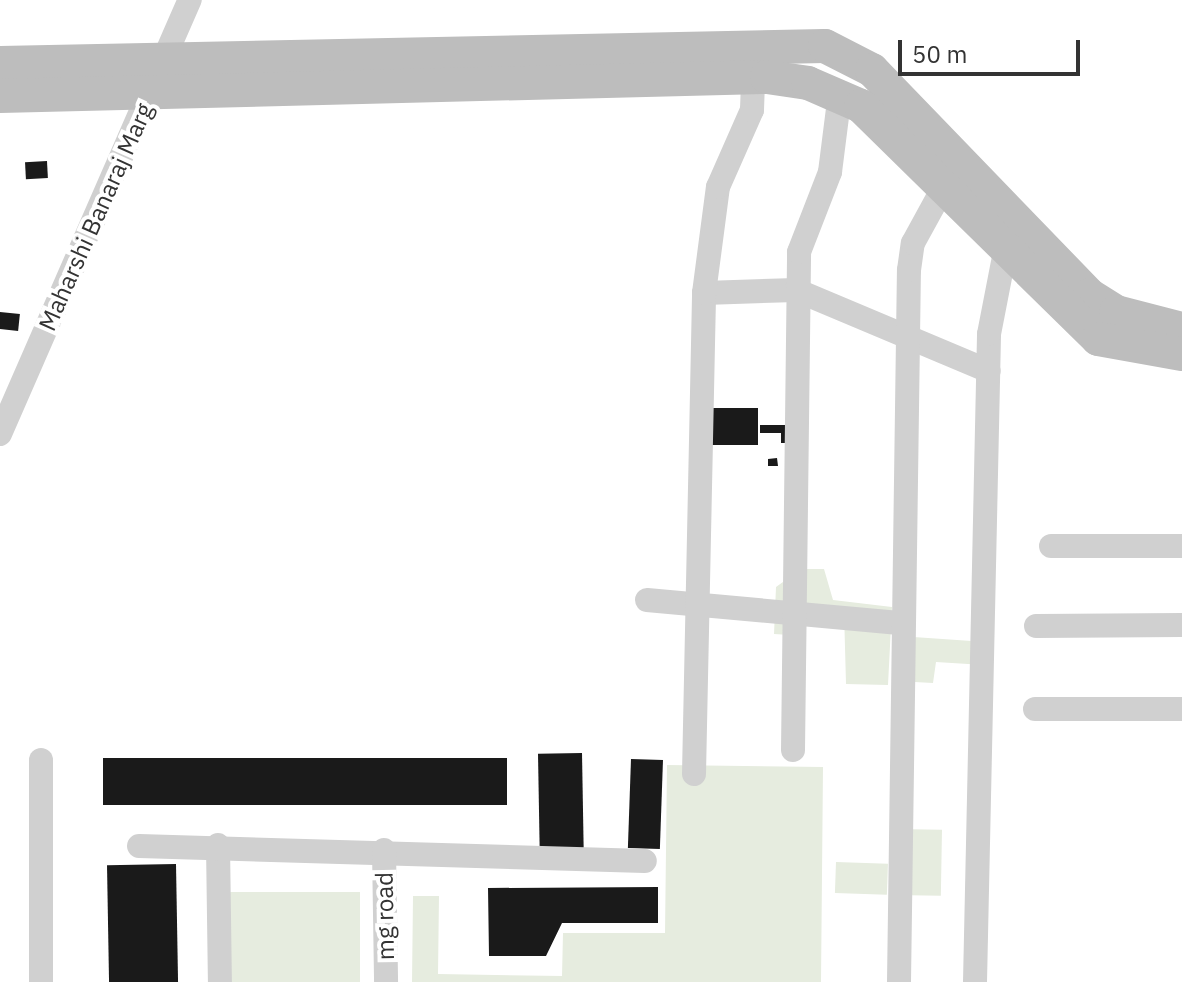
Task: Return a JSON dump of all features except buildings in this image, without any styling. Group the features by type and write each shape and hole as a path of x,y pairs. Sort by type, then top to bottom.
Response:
{"street":[{"name":"Maharshi Banaraj Marg","path":"0,434 11,385 151,92 162,58 190,0"},
{"path":"0,63 825,46 872,70 1089,295 1116,312 1182,329"},
{"path":"694,774 704,293 718,187 752,110 753,77"},
{"path":"0,96 753,77 840,93 1098,339 1182,354"},
{"path":"793,750 796,290 799,252 830,172 840,93"},
{"path":"899,982 907,332 913,243 942,190"},
{"path":"975,982 989,371 1005,252"},
{"path":"704,293 796,290 907,332 989,371"},
{"path":"1051,546 1182,546"},
{"path":"647,600 697,601 902,623"},
{"path":"1036,626 1182,625"},
{"path":"1035,709 1182,709"},
{"path":"41,760 41,982"},
{"path":"139,846 218,845 645,861"},
{"path":"218,845 220,982"},
{"name":"mg road","path":"384,850 386,982"}],"shaded area":[{"path":"801,569 824,569 833,600 892,607 888,685 846,684 844,611 792,601 790,635 774,634 776,587"},
{"path":"899,636 986,642 984,665 936,662 933,683 896,681"},
{"path":"667,765 823,767 821,982 412,982 413,896 439,896 438,974 562,976 563,933 665,933"},
{"path":"895,829 942,830 941,896 894,895"},
{"path":"836,862 888,864 887,895 835,893"},
{"path":"226,892 360,892 360,982 226,982"}]}
